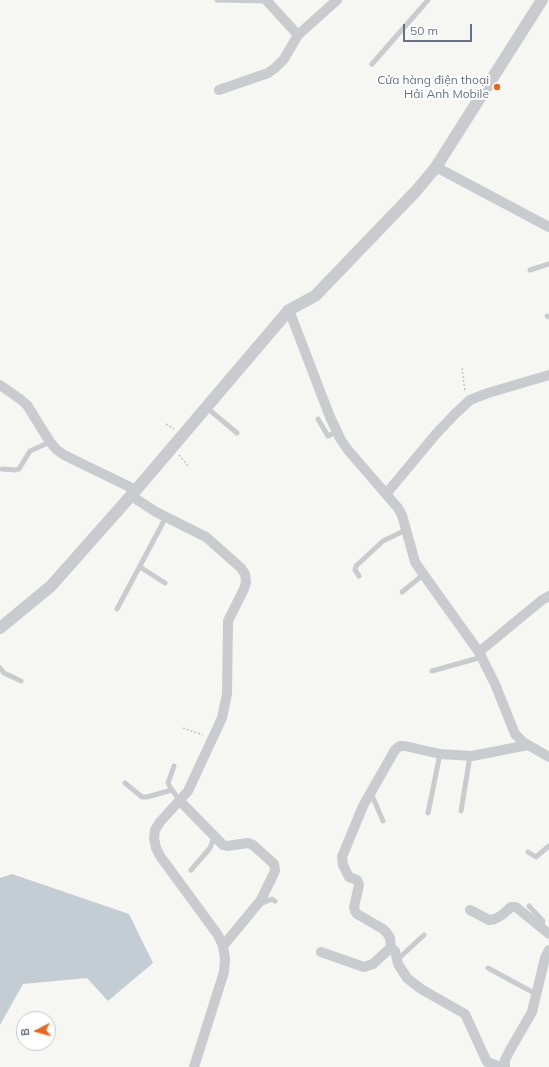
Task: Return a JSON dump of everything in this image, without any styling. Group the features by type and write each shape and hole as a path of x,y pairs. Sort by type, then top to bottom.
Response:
{"street":[{"path":"219,90 268,73 275,68 284,59 298,35 337,0"},
{"path":"0,628 51,586 133,493 289,310 316,296 436,167 542,0"},
{"path":"266,1 298,35"},
{"path":"436,167 549,227"},
{"path":"289,310 336,432 348,450 402,515 415,562 480,655 495,684 515,734 528,745 549,757"},
{"path":"386,494 436,434 470,400 488,393 549,375"},
{"path":"0,385 20,398 57,450 133,493 166,517 206,537 241,568 245,574 246,582 244,589 228,621 227,694 222,718 188,791 160,822 155,830 154,838 156,848 160,856 218,936 223,946 225,960 224,972 194,1067"},
{"path":"480,655 542,600 549,596"},
{"path":"501,1067 488,1062 484,1057 465,1014 421,989 407,978 397,960 395,951 391,949 390,938 387,933 383,929 357,914 354,907 358,885 357,880 348,877 342,857 363,806 395,750 400,746 440,754 470,756 528,745"},
{"path":"180,801 223,845 227,846 248,843 253,845 274,864 275,871 261,900 223,946"},
{"path":"470,910 489,920 495,920 511,907 516,907 545,931"},
{"path":"321,952 364,967 373,964 391,949"},
{"path":"505,1067 505,1060 532,1012 545,958 549,950"}],"lane":[{"path":"217,0 266,1"},
{"path":"372,64 428,0"},
{"path":"530,270 549,264"},
{"path":"206,407 237,433"},
{"path":"318,419 328,436 336,432"},
{"path":"2,468 15,470 19,469 30,451 50,442"},
{"path":"117,609 166,517"},
{"path":"359,576 355,570 356,566 383,541 406,530"},
{"path":"140,568 165,583"},
{"path":"402,592 423,575"},
{"path":"432,671 480,655"},
{"path":"0,668 4,673 21,681"},
{"path":"428,813 440,754"},
{"path":"462,811 470,756"},
{"path":"174,766 168,783 180,801"},
{"path":"125,783 142,797 172,790"},
{"path":"371,793 383,821"},
{"path":"192,870 210,848 214,837"},
{"path":"528,852 533,857 536,857 549,846"},
{"path":"256,905 272,899 276,901"},
{"path":"528,906 543,921 545,931"},
{"path":"397,960 424,935"},
{"path":"488,968 537,994"}],"path":[{"path":"462,368 466,404"},
{"path":"172,446 189,467"},
{"path":"183,728 212,738"}],"shaded area":[{"path":"12,874 129,914 153,963 108,1001 87,978 23,984 0,1025 0,878"}],"place":[{"name":"Cửa hàng điện thoại Hải Anh Mobile","path":"497,87"}]}
